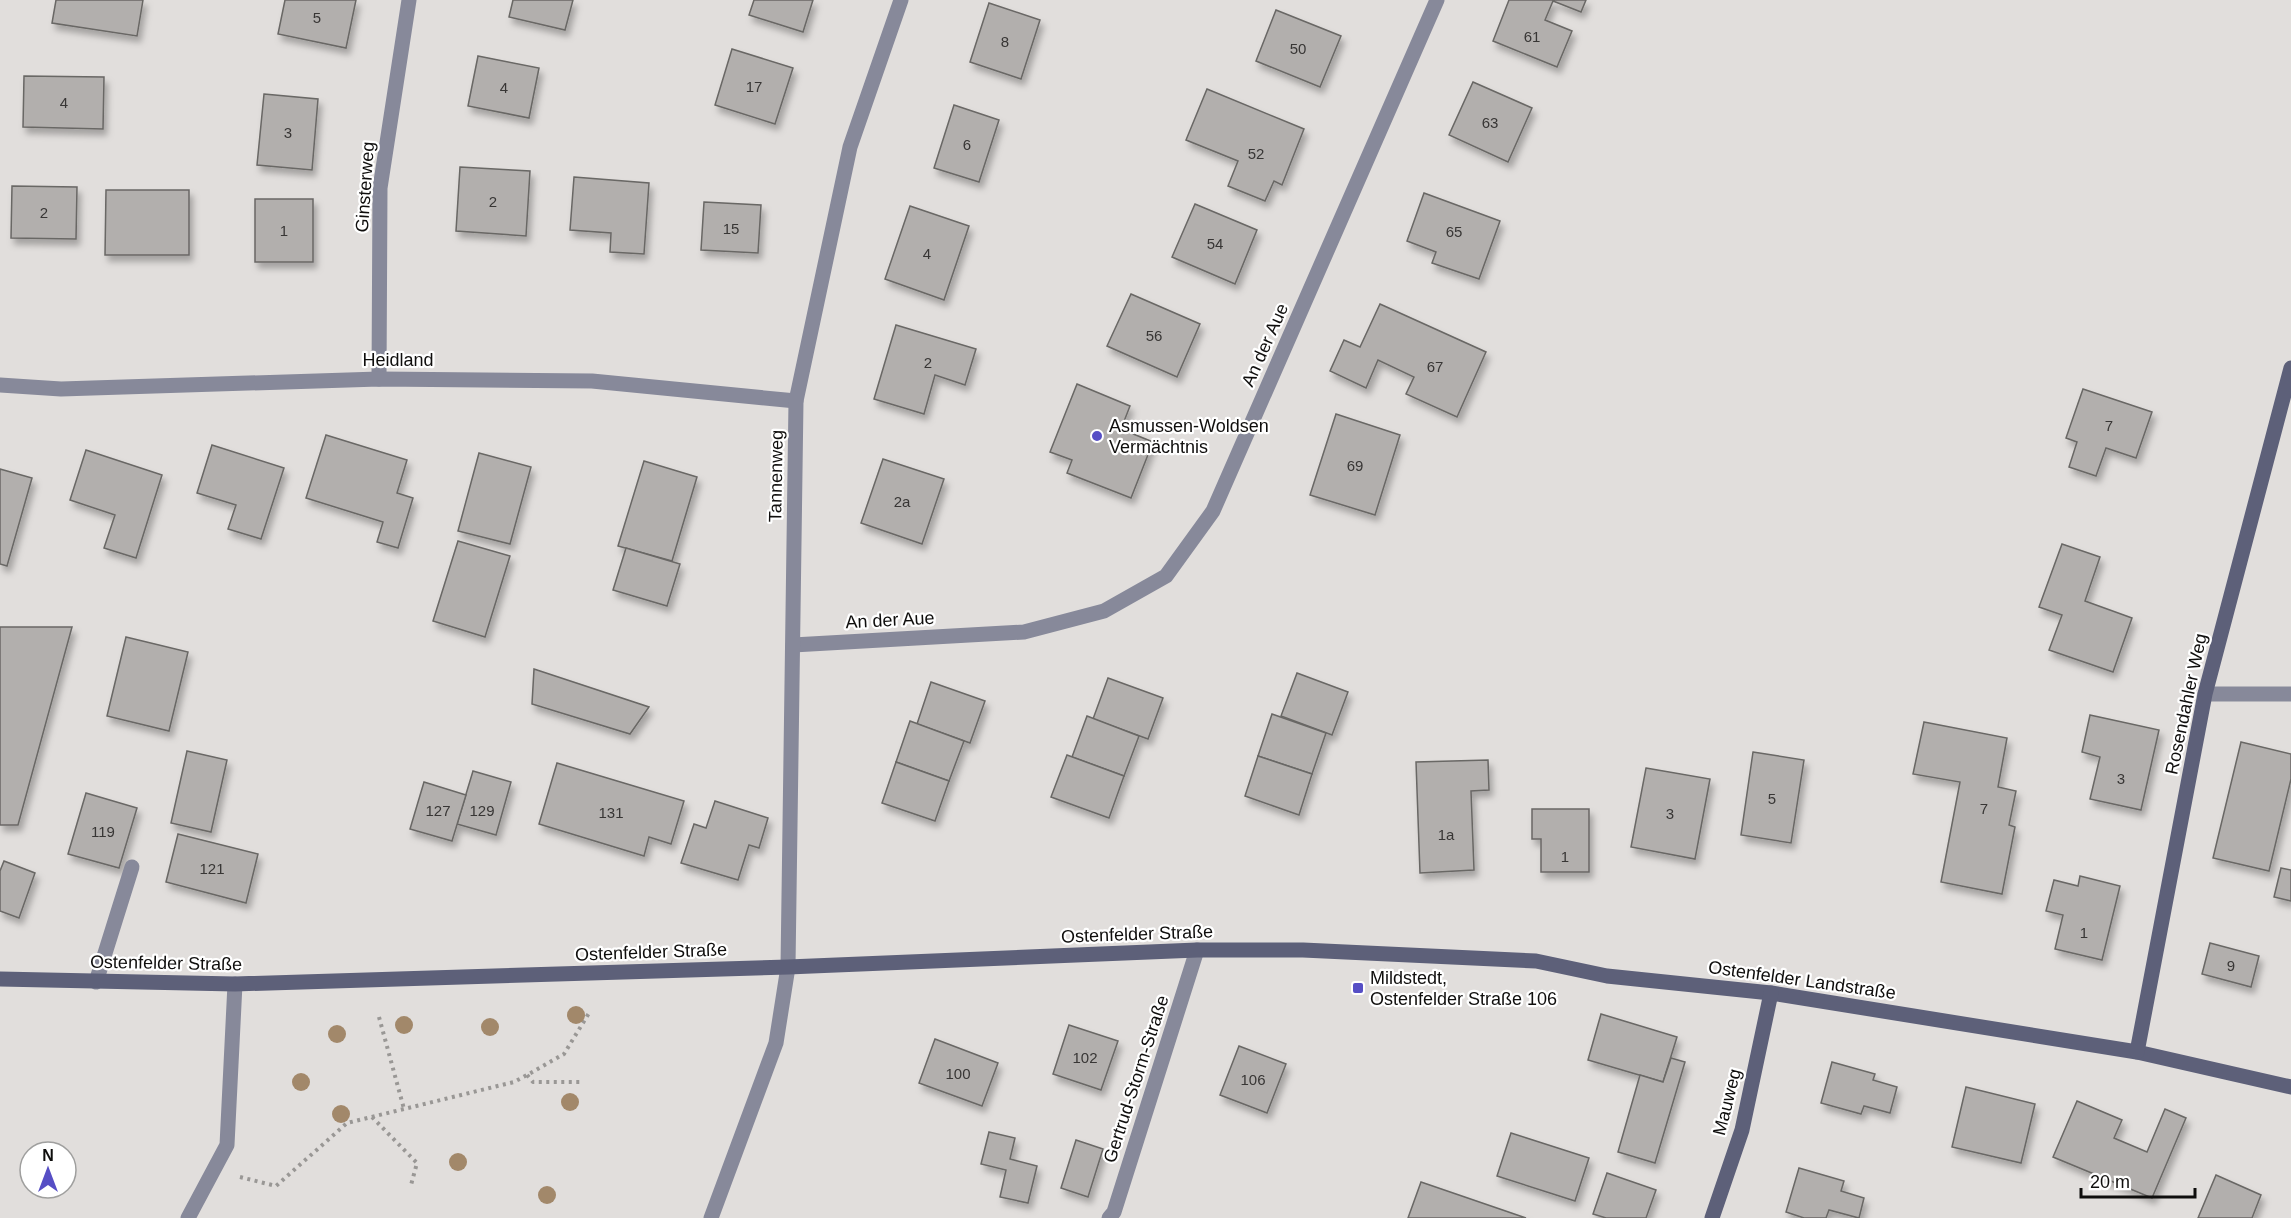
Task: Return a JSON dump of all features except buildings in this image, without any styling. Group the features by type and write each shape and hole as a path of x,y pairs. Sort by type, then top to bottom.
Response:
{"main road":[{"name":"Rosendahler Weg","path":"2137,1052 2205,694 2291,368"},
{"name":"Ostenfelder Straße","path":"0,979 235,984 788,967 1197,950 1303,950"},
{"name":"Ostenfelder Landstraße","path":"1303,950 1536,961 1607,976 1771,993 2137,1052 2291,1088"},
{"name":"Mauweg","path":"1712,1218 1742,1130 1771,993"}],"street":[{"name":"Ginsterweg","path":"379,379 381,188 409,0"},
{"name":"Tannenweg","path":"711,1218 776,1043 788,967 796,400 850,147 901,0"},
{"name":"An der Aue","path":"793,645 1024,632 1104,611 1166,576 1213,511 1437,0"},
{"name":"Heidland","path":"0,385 61,389 379,379 592,381 796,400"},
{"path":"2205,694 2291,694"},
{"path":"96,982 132,867"},
{"name":"Gertrud-Storm-Straße","path":"1109,1218 1114,1212 1197,950"},
{"path":"188,1218 227,1145 235,984"}],"path":[{"path":"213,1171 276,1186 347,1123 514,1082 527,1075 564,1054 589,1013"},
{"path":"379,1017 404,1109"},
{"path":"527,1075 533,1082 582,1082"},
{"path":"372,1117 417,1163 411,1185"}],"place":[{"name":"Asmussen-Woldsen Vermächtnis","path":"1097,436"},
{"name":"Mildstedt, Ostenfelder Straße 106","path":"1358,988"}]}
